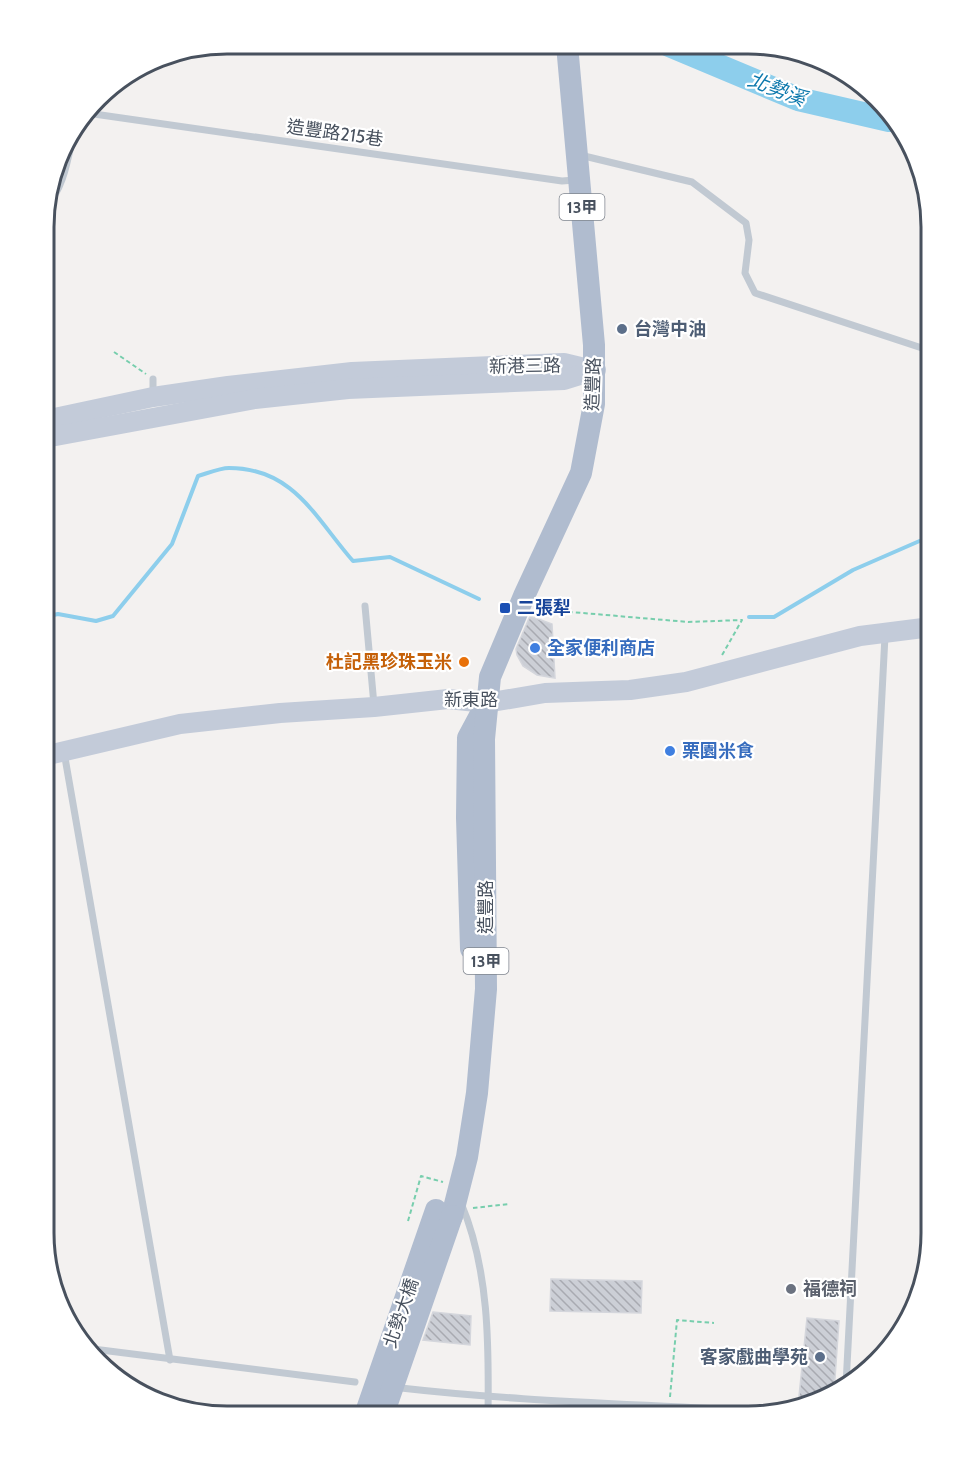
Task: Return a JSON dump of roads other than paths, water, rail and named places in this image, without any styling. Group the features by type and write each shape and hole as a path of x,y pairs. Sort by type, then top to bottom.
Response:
{"main road":[{"name":"造豐路","path":"451,1200 454,1155 464,1091 472,989 467,818 468,738 486,703 490,677 524,596 581,473 594,404 596,370 568,54"},
{"name":"北勢大橋","path":"369,1406 451,1200"},
{"name":"北勢大橋","path":"386,1406 451,1200"}],"street":[{"name":"新港三路","path":"54,417 153,388 352,372 564,363 596,370"},
{"name":"新港三路","path":"54,436 255,399 348,389 564,380 596,370"},
{"name":"新東路","path":"54,753 180,724 280,712 374,707 448,699 486,703 545,693 630,690 712,676 885,631 921,628"}],"lane":[{"name":"造豐路215巷","path":"96,114 562,181 580,180"},
{"path":"576,154 692,182 746,223 748,240 745,273 755,293 921,347"},
{"path":"153,388 154,417"},
{"path":"365,606 374,707"},
{"path":"847,1375 885,631"},
{"path":"64,750 170,1360"},
{"path":"451,1200 476,1245 483,1279 489,1406"},
{"path":"101,1350 356,1382"},
{"path":"401,1388 489,1398 683,1406"}],"waterway":[{"name":"北勢溪","path":"690,54 798,99 882,118"},
{"path":"54,615 96,621 113,616 172,544 198,476 229,468 251,470 287,486 315,513 353,561 390,557 479,599"},
{"path":"749,617 774,617 853,570 921,540"}],"place":[{"name":"台灣中油","path":"622,329"},
{"name":"二張犁","path":"505,608"},
{"name":"全家便利商店","path":"535,648"},
{"name":"杜記黑珍珠玉米","path":"464,662"},
{"name":"栗園米食","path":"670,751"},
{"name":"福德祠","path":"791,1289"},
{"name":"客家戲曲學苑","path":"820,1357"}]}
